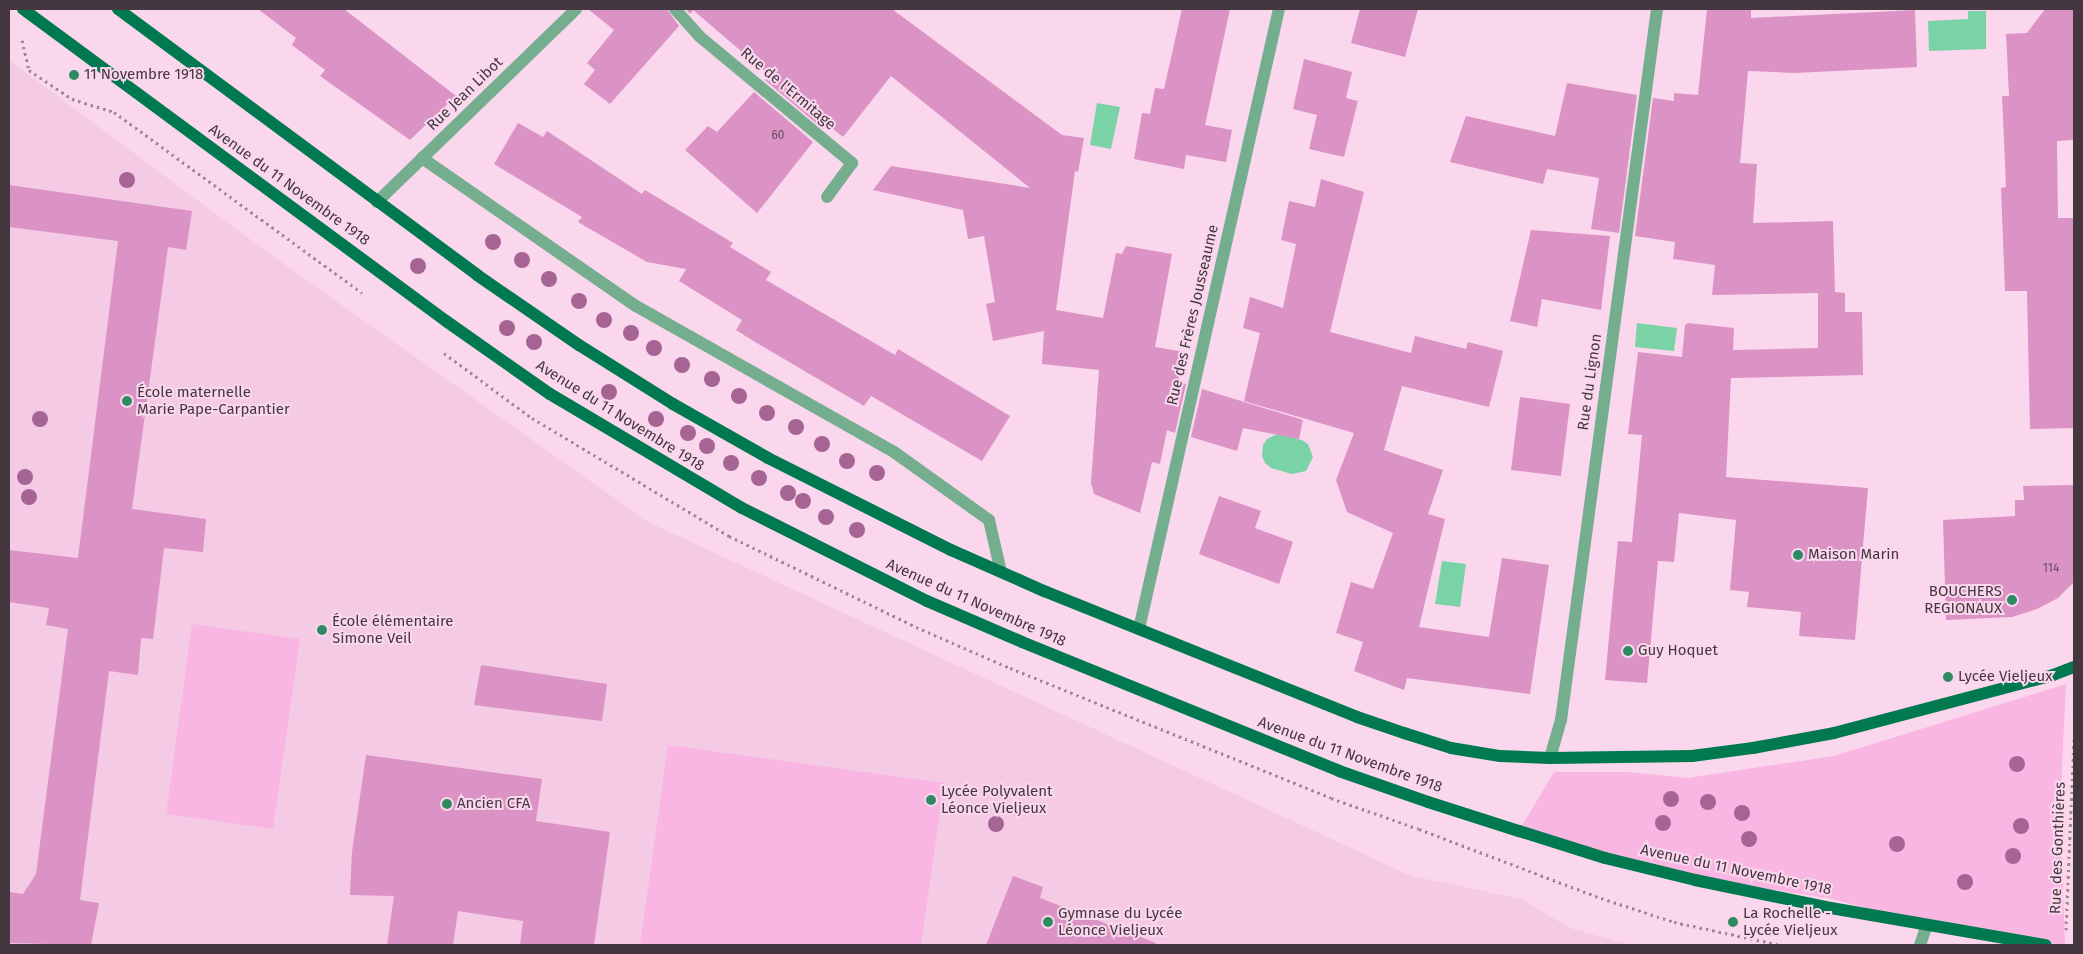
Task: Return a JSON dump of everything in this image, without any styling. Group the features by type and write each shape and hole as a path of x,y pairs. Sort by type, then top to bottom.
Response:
{"main road":[{"name":"Avenue du 11 Novembre 1918","path":"22,9 446,321 550,394 742,508 902,589 1030,646 1272,744 1428,802 1605,858 1695,880 1825,907 2046,945"},
{"path":"118,9 376,202 579,345 673,404 768,458 859,505 1001,572 1357,717 1404,733 1452,748 1500,756 1550,758 1692,756 1753,748 1834,733 2053,675 2074,667"}],"street":[{"name":"Rue Jean Libot","path":"376,202 576,9"},
{"name":"Rue de l'Ermitage","path":"675,9 699,36 852,163 827,197"},
{"name":"Rue des Frères Jousseaume","path":"1139,629 1279,9"},
{"name":"Rue du Lignon","path":"1550,758 1562,720 1657,9"},
{"path":"422,158 447,178 636,306 894,452 989,520 1001,572"},
{"path":"1920,945 1927,924"}],"path":[{"name":"Rue des Gonthières","path":"2066,928 2074,739"}],"shaded area":[{"path":"1968,11 1986,11 1986,49 1929,51 1928,21 1968,19"},
{"path":"9,60 267,252 648,522 1411,876 1521,899 1570,928 1630,945 9,945"},
{"path":"1097,103 1120,107 1111,149 1090,145"},
{"path":"1637,323 1677,328 1674,351 1635,347"},
{"path":"1277,434 1302,440 1308,444 1313,457 1306,471 1292,474 1271,468 1265,463 1262,456 1263,445 1267,439"},
{"path":"1442,561 1466,564 1460,607 1435,604"},
{"path":"192,624 300,639 273,829 166,814"},
{"path":"2066,684 2060,809 2065,945 1960,932 1828,898 1701,879 1520,829 1554,772 1628,772 1687,778 1834,756"},
{"path":"668,745 944,783 921,945 640,945"}],"building":[{"path":"258,9 344,9 456,96 410,140 320,76 325,70 292,45 296,38"},
{"path":"588,9 667,9 679,26 610,104 584,84 595,70 587,63 614,30"},
{"path":"686,9 892,9 1062,135 1084,138 1078,172 1075,171 1056,310 1103,318 1116,253 1122,254 1126,246 1172,254 1155,347 1185,352 1178,382 1186,384 1175,433 1167,430 1160,464 1152,462 1140,513 1094,494 1091,483 1099,370 1042,364 1044,331 993,341 986,304 995,302 984,236 968,239 963,210 873,190 891,166 1030,188 891,76 843,137 827,124 823,129 765,80 769,75 693,10 690,14"},
{"path":"1182,9 1230,9 1205,125 1232,130 1226,162 1186,155 1184,169 1134,159 1142,113 1150,114 1155,88 1164,89"},
{"path":"1360,9 1418,9 1405,57 1351,43"},
{"path":"1707,9 1751,9 1751,18 1915,10 1917,67 1795,73 1748,71 1740,163 1757,164 1753,223 1833,221 1835,292 1845,293 1845,312 1862,312 1863,375 1731,378 1726,477 1868,488 1855,640 1799,636 1801,612 1747,607 1749,592 1730,590 1736,520 1679,513 1674,562 1658,561 1647,683 1605,680 1618,541 1632,542 1642,435 1628,434 1638,352 1682,357 1685,325 1688,323 1734,328 1733,350 1818,348 1818,293 1712,295 1715,265 1673,259 1675,242 1635,236 1653,98 1674,101 1674,93 1698,95"},
{"path":"2045,9 2074,9 2074,140 2057,141 2058,218 2074,218 2074,428 2030,429 2027,291 2005,291 2001,188 2006,187 2002,96 2009,96 2006,34 2027,33"},
{"path":"1304,59 1352,72 1346,98 1358,101 1344,157 1309,149 1317,115 1293,109"},
{"path":"1567,83 1637,95 1619,233 1591,229 1599,178 1547,169 1543,184 1450,162 1466,116 1555,136"},
{"path":"754,92 813,142 757,213 685,150 708,126 717,132"},
{"path":"518,123 543,137 547,131 642,194 645,190 733,243 730,247 771,272 766,280 895,355 898,349 1010,416 982,461 871,396 864,406 755,342 736,330 742,320 679,281 686,269 647,262 578,222 582,217 494,164"},
{"path":"1321,179 1364,192 1330,332 1411,353 1415,336 1466,349 1468,342 1503,351 1489,407 1402,386 1384,450 1443,470 1428,514 1445,519 1419,627 1489,637 1502,558 1549,565 1530,694 1407,678 1404,690 1354,671 1363,642 1336,633 1351,582 1373,589 1393,533 1347,512 1336,480 1354,433 1244,401 1260,333 1243,328 1250,297 1283,308 1296,244 1281,240 1289,201 1315,207"},
{"path":"9,185 192,211 186,250 168,247 132,509 206,519 203,552 164,548 153,639 141,638 138,675 109,671 80,900 99,903 91,945 9,943 9,892 23,894 36,874 68,629 46,625 49,608 9,602 9,550 78,558 118,241 9,227"},
{"path":"1531,230 1610,236 1601,310 1542,299 1537,327 1510,321"},
{"path":"1202,389 1303,420 1299,439 1243,428 1237,451 1191,437"},
{"path":"1520,397 1570,404 1561,476 1511,470"},
{"path":"2074,485 2074,582 2058,598 2037,609 2012,617 1946,620 1943,520 2015,516 2015,500 2024,500 2023,486"},
{"path":"1219,496 1261,511 1255,528 1293,542 1279,584 1199,554"},
{"path":"481,665 607,684 602,721 474,705"},
{"path":"366,755 542,779 536,821 610,832 594,945 520,945 523,921 458,911 453,945 387,945 394,896 350,895 352,852"},
{"name":"Gymnase du Lycée Léonce Vieljeux","path":"1013,876 1043,887 1040,898 1156,943 1155,945 986,945"}],"place":[{"name":"11 Novembre 1918","path":"74,75"},
{"name":"École maternelle Marie Pape-Carpantier","path":"127,401"},
{"name":"Maison Marin","path":"1798,555"},
{"name":"BOUCHERS REGIONAUX","path":"2012,600"},
{"name":"École élémentaire Simone Veil","path":"322,630"},
{"name":"Guy Hoquet","path":"1628,651"},
{"name":"Lycée Vieljeux","path":"1948,677"},
{"name":"Lycée Polyvalent Léonce Vieljeux","path":"931,800"},
{"name":"Ancien CFA","path":"447,804"},
{"name":"Gymnase du Lycée Léonce Vieljeux","path":"1048,922"},
{"name":"La Rochelle - Lycée Vieljeux","path":"1733,922"}]}
